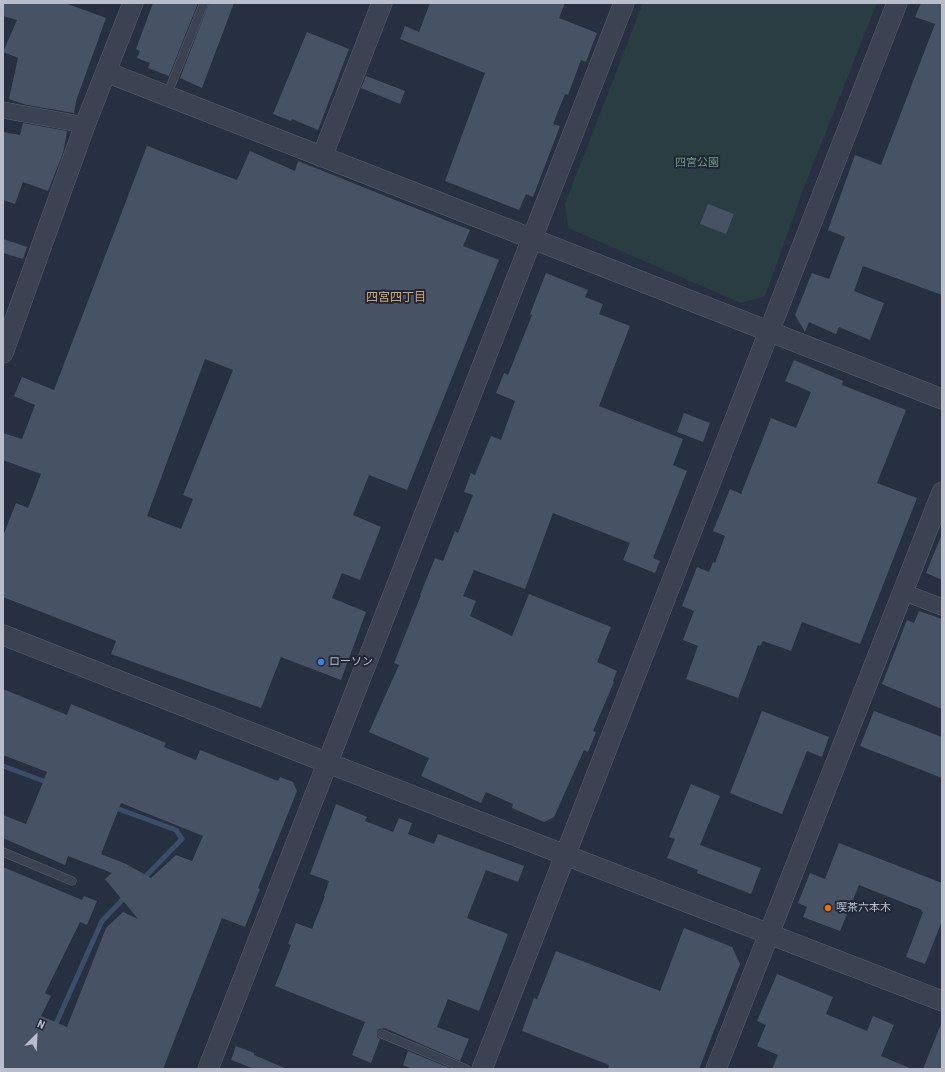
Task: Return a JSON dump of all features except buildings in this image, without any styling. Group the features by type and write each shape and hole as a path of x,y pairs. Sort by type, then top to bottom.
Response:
{"street":[{"path":"3,353 85,125 133,3"},
{"path":"322,157 382,3"},
{"path":"208,1069 624,3"},
{"path":"482,1069 564,855 897,3"},
{"path":"106,72 942,399"},
{"path":"3,110 85,125"},
{"path":"716,1069 942,492"},
{"path":"903,592 942,607"},
{"path":"3,635 768,935 942,1001"}],"lane":[{"path":"167,96 204,3"},
{"path":"3,852 72,881"},
{"path":"382,1034 466,1069"}],"green space":[{"name":"四宮公園","path":"643,3 877,3 806,182 765,296 741,303 568,228 565,204"}],"waterway":[{"path":"3,766 49,783"},
{"path":"113,807 176,830 182,839 142,880"},
{"path":"54,1028 102,921 126,896"}],"place":[{"name":"ローソン","path":"321,662"},
{"name":"喫茶六本木","path":"828,908"}],"district":[{"name":"四宮四丁目","path":"396,298"}]}
